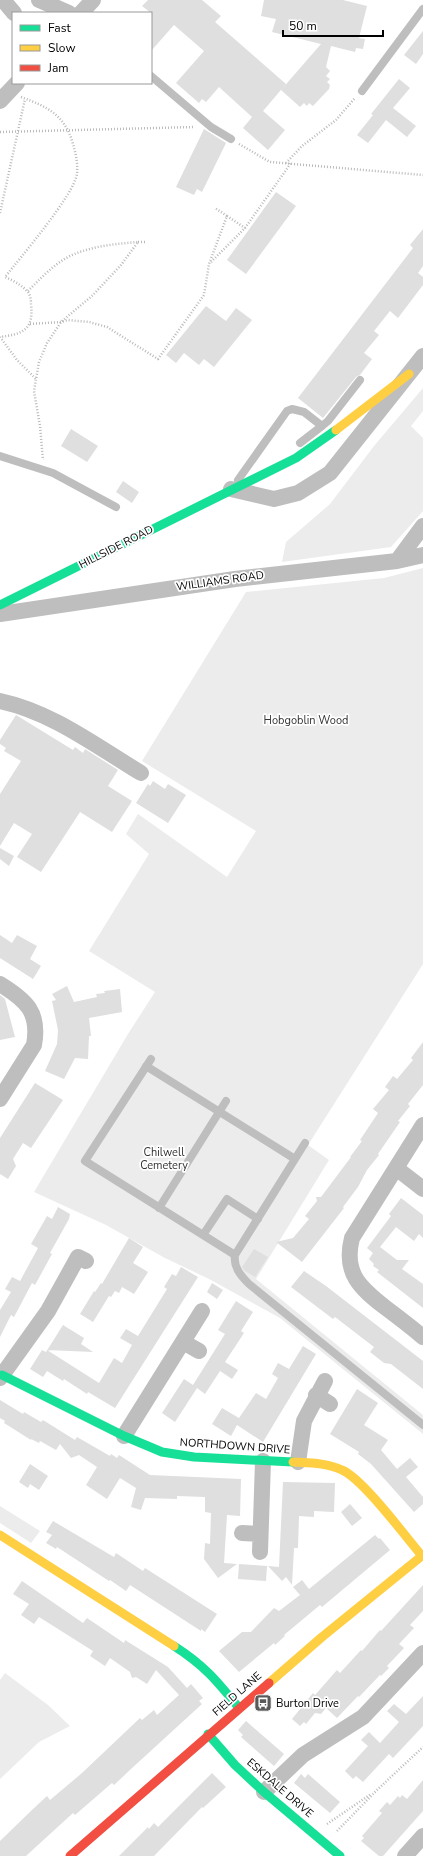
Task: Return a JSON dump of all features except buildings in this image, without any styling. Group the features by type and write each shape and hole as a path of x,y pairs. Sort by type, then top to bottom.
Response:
{"street":[{"path":"3,0 13,12"},
{"path":"39,0 67,12"},
{"path":"82,12 93,0"},
{"name":"HILLSIDE ROAD","path":"231,489 274,499 298,493 330,473 423,356"},
{"name":"HILLSIDE ROAD","path":"0,605 296,458 320,442 409,374"},
{"path":"397,561 423,526"},
{"name":"WILLIAMS ROAD","path":"0,614 235,578 397,561 423,555"},
{"path":"0,700 11,703 64,725 141,773"},
{"path":"0,984 17,994 27,1004 32,1013 36,1028 34,1045 0,1099"},
{"path":"423,1125 352,1238 349,1254 356,1280 367,1293 423,1336"},
{"path":"396,1168 423,1189"},
{"path":"1,1377 48,1311 78,1257 86,1261"},
{"path":"124,1436 202,1311"},
{"path":"183,1342 199,1351"},
{"name":"NORTHDOWN DRIVE","path":"1,1377 152,1449 170,1454 194,1457 298,1462 336,1467 354,1478 422,1555"},
{"path":"298,1462 304,1421 316,1395 325,1381"},
{"path":"316,1395 330,1404"},
{"path":"260,1552 263,1461"},
{"path":"242,1533 260,1534"},
{"path":"0,1534 195,1659 214,1677 239,1708"},
{"name":"FIELD LANE","path":"70,1856 208,1734 322,1637 422,1555"},
{"path":"264,1792 303,1755 363,1717 423,1653"},
{"name":"ESKDALE DRIVE","path":"208,1734 235,1765 264,1792 340,1856"},
{"path":"405,1856 423,1836"}],"lane":[{"path":"362,90 423,9"},
{"path":"152,77 211,127 231,139"},
{"path":"294,447 328,422 360,380"},
{"path":"231,489 288,411 292,409 304,412 322,426"},
{"path":"0,456 53,473 116,507"},
{"path":"151,1059 85,1161 235,1255"},
{"path":"146,1066 295,1159"},
{"path":"159,1208 226,1101"},
{"path":"304,1143 235,1255 234,1261 241,1276 249,1284 423,1425"},
{"path":"203,1235 227,1199 258,1218"}],"path":[{"path":"285,163 302,146 336,120 362,90"},
{"path":"8,92 38,103 54,113 69,130 77,157 77,175 69,194 5,276 28,291 31,298 32,312 30,324 22,332 0,337 17,360 36,379"},
{"path":"0,212 25,99"},
{"path":"0,132 211,127"},
{"path":"231,139 270,162 423,175"},
{"path":"209,264 245,228 291,163"},
{"path":"215,208 245,228"},
{"path":"30,324 61,322 68,320 89,322 107,327 158,359 204,295 209,264 227,216"},
{"path":"44,470 40,426 34,391 39,362 47,343 61,322 93,295 121,265 138,242"},
{"path":"28,291 67,257 105,245 146,242"},
{"path":"326,1843 377,1790 423,1748"},
{"path":"314,1833 377,1790"}],"green space":[{"path":"423,388 423,411 411,426 423,438 423,511 391,547 282,562 286,542 330,504 374,446"},
{"path":"423,568 423,964 308,1145 329,1160 256,1279 423,1415 423,1434 280,1318 209,1279 165,1258 106,1225 34,1192 128,1034 155,992 89,951 149,854 126,834 138,814 227,877 256,831 142,761 246,592 384,578"},
{"path":"0,1506 40,1531 31,1543 0,1523"},
{"path":"5,1673 48,1705 70,1726 39,1742 0,1779 0,1680"}],"traffic: fast":[{"path":"0,605 296,458 336,430"},
{"path":"2,1375 124,1436 162,1452 194,1457 293,1462"},
{"path":"174,1646 185,1653 210,1674 239,1708"},
{"path":"208,1734 235,1765 264,1792 340,1856"}],"traffic: slow":[{"path":"336,430 409,374"},
{"path":"293,1462 330,1466 351,1475 395,1522 422,1556"},
{"path":"0,1535 174,1646"},
{"path":"269,1683 322,1637 423,1555"}],"traffic: jam":[{"path":"70,1856 269,1683"}],"place":[{"name":"Burton Drive","path":"263,1703"}],"park label":[{"name":"Hobgoblin Wood","path":"306,720"},
{"name":"Chilwell Cemetery","path":"164,1158"}]}
